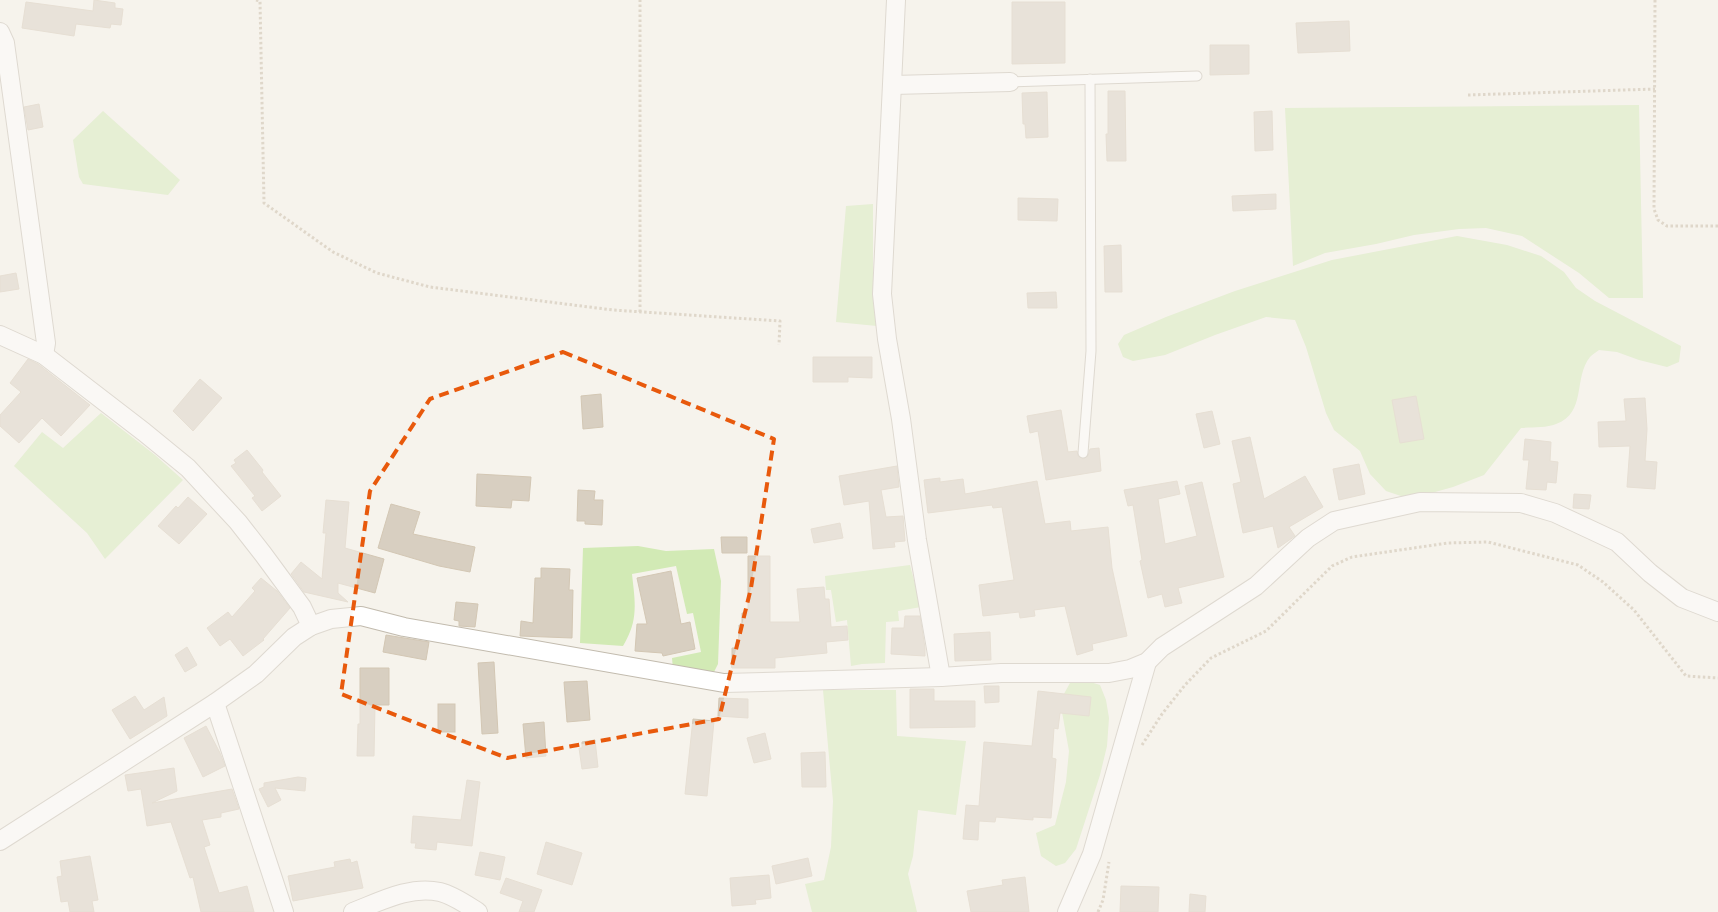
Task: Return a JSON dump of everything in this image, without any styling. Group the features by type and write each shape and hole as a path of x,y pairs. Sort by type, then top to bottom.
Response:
{"street":[{"path":"896,0 882,294 887,339 941,677"},
{"path":"0,32 5,43 46,343 44,355"},
{"path":"893,85 1010,82"},
{"path":"0,336 44,355 188,468 238,522 263,554 302,606 311,626"},
{"path":"0,841 215,703 256,674 294,637 311,626 332,619 361,616 404,627 724,683 941,677 1001,673 1109,673 1130,669 1147,662 1162,647 1256,586 1308,538 1334,521 1420,502 1521,503 1555,513 1617,542 1650,573 1682,598 1718,612"},
{"path":"1067,912 1092,854 1147,662"},
{"path":"215,703 284,912"},
{"path":"352,912 391,897 417,890 440,892 478,912"}],"lane":[{"path":"1010,82 1197,76"},
{"path":"1084,453 1091,351 1090,79"}],"path":[{"path":"256,0 260,1 264,202 332,252 377,273 430,287 614,310 780,321 779,345"},
{"path":"640,0 640,312"},
{"path":"1655,0 1654,209 1658,220 1667,226 1718,226"},
{"path":"1468,95 1655,90"},
{"path":"1139,750 1162,714 1185,685 1211,658 1266,631 1332,566 1352,556 1448,542 1488,542 1578,565 1603,582 1634,610 1686,676 1718,678"},
{"path":"1098,912 1103,900 1110,857"}],"highlighted area":[{"path":"563,352 774,439 751,588 719,719 507,758 341,694 370,491 430,399"}],"green space":[{"path":"1639,105 1643,298 1609,298 1579,273 1522,236 1486,228 1459,229 1414,235 1325,253 1293,266 1285,108"},
{"path":"103,111 180,180 168,195 83,184 79,177 73,140"},
{"path":"873,204 873,289 877,326 836,322 846,206"},
{"path":"1457,236 1507,245 1541,256 1564,272 1576,288 1595,301 1681,346 1679,362 1667,367 1617,352 1599,350 1590,357 1585,365 1576,404 1566,419 1548,426 1521,428 1484,475 1453,487 1410,499 1386,491 1370,474 1360,451 1334,430 1326,413 1306,347 1295,320 1266,317 1165,355 1133,361 1123,357 1118,344 1124,335 1166,317 1235,291 1332,260"},
{"path":"101,413 155,455 183,480 105,559 87,533 14,466 42,432 63,448"},
{"path":"638,546 666,551 714,549 721,581 718,664 714,672 673,669 672,658 701,652 693,613 687,614 676,566 632,574 635,602 634,619 632,628 623,646 580,643 583,548"},
{"path":"910,565 921,607 898,611 899,621 886,622 885,663 851,666 847,620 836,622 831,590 826,590 825,576"},
{"path":"1084,680 1100,685 1106,700 1109,718 1107,746 1100,775 1076,849 1065,863 1056,866 1041,856 1036,833 1055,825 1066,782 1069,751 1060,701 1070,683"},
{"path":"823,690 896,690 897,736 966,741 956,815 918,810 913,856 908,874 917,912 812,912 805,884 824,880 831,847 833,801"}],"building":[{"path":"94,0 115,3 115,8 123,9 121,25 111,24 110,28 76,24 74,36 22,28 26,2 93,11"},
{"path":"1012,2 1065,2 1065,63 1012,64"},
{"path":"1349,21 1350,51 1298,53 1296,23"},
{"path":"1210,45 1249,45 1249,74 1210,75"},
{"path":"1108,91 1125,91 1126,161 1107,161"},
{"path":"1047,92 1048,137 1026,138 1025,124 1023,124 1022,93"},
{"path":"39,104 43,127 28,130 24,107"},
{"path":"1272,111 1273,150 1255,151 1254,112"},
{"path":"1276,194 1276,209 1233,211 1232,196"},
{"path":"1018,198 1058,199 1057,221 1018,220"},
{"path":"1121,245 1122,292 1105,292 1104,246"},
{"path":"16,273 19,289 0,292 0,276"},
{"path":"1056,292 1057,308 1028,308 1027,293"},
{"path":"813,357 872,357 872,378 848,377 848,382 813,382"},
{"path":"28,359 38,364 90,405 61,436 42,418 19,443 0,426 0,415 21,392 10,383"},
{"path":"200,379 222,398 193,431 173,411"},
{"path":"601,394 603,427 583,429 581,396"},
{"path":"1416,396 1424,439 1400,443 1392,400"},
{"path":"1645,398 1647,429 1645,461 1657,462 1655,489 1627,487 1630,446 1599,447 1598,422 1626,421 1624,399"},
{"path":"1061,410 1068,452 1077,451 1078,456 1083,459 1088,456 1090,449 1099,448 1101,471 1046,480 1038,431 1030,433 1027,416"},
{"path":"1212,411 1220,444 1204,448 1196,414"},
{"path":"1250,437 1264,499 1305,476 1323,507 1289,527 1295,536 1278,548 1273,526 1243,533 1233,484 1241,482 1232,441"},
{"path":"1525,439 1551,442 1550,461 1558,462 1556,483 1547,482 1546,490 1526,489 1529,460 1523,460"},
{"path":"247,450 281,496 262,511 252,498 255,496 231,466 236,463 234,460"},
{"path":"1359,464 1365,494 1339,500 1333,469"},
{"path":"897,466 899,487 881,490 886,517 903,516 905,541 894,542 895,547 873,549 869,501 844,505 839,476"},
{"path":"477,474 531,477 529,501 512,500 511,508 476,506"},
{"path":"940,478 940,482 963,479 965,494 1037,481 1045,524 1070,521 1071,531 1108,527 1112,568 1127,636 1092,644 1093,650 1077,655 1065,606 1034,610 1035,616 1020,618 1019,612 983,616 979,585 1014,580 1002,507 993,508 992,505 928,513 924,480"},
{"path":"1177,481 1180,494 1158,499 1165,544 1197,536 1185,486 1202,482 1224,577 1178,588 1182,603 1165,607 1162,594 1148,598 1140,561 1142,560 1133,505 1128,506 1124,490"},
{"path":"578,490 595,491 594,500 603,500 602,525 585,524 585,521 577,521"},
{"path":"1574,494 1591,495 1589,509 1573,508"},
{"path":"188,497 207,514 179,544 158,526 176,506 178,508"},
{"path":"326,500 349,502 345,548 384,559 375,593 338,583 338,593 348,602 304,592 291,574 301,562 322,579 326,533 323,533"},
{"path":"391,504 420,512 413,534 475,547 470,572 439,566 378,548"},
{"path":"840,523 843,538 814,543 811,529"},
{"path":"721,537 747,537 747,553 722,553"},
{"path":"748,556 770,556 770,622 800,622 797,589 824,587 825,599 829,599 831,627 847,626 848,640 826,642 827,653 775,658 775,668 732,668 732,648 739,648 739,625 742,625 742,613 748,613"},
{"path":"541,568 570,569 569,590 573,590 572,638 520,636 521,621 533,623 535,578 541,578"},
{"path":"671,571 681,624 690,622 695,649 663,656 662,653 635,651 637,624 647,624 637,578"},
{"path":"261,578 277,591 290,608 264,640 243,656 230,639 220,646 207,628 228,612 232,617 255,591 252,588"},
{"path":"456,602 478,604 475,627 459,626 459,621 454,620"},
{"path":"905,616 920,616 925,656 891,654 892,628 904,628"},
{"path":"990,632 991,660 955,661 954,634"},
{"path":"386,635 429,642 426,660 383,652"},
{"path":"187,647 197,665 185,672 175,655"},
{"path":"494,662 498,733 482,734 478,663"},
{"path":"360,668 389,668 389,705 375,705 374,756 357,756 358,724 360,724"},
{"path":"587,681 590,720 567,722 564,682"},
{"path":"984,686 999,686 999,702 985,703"},
{"path":"910,689 934,689 934,701 975,701 975,727 910,728"},
{"path":"1038,691 1091,697 1089,716 1060,713 1058,729 1054,728 1052,758 1056,759 1051,818 1033,817 1033,820 996,817 995,822 979,821 978,840 963,839 966,805 979,806 984,742 1032,746"},
{"path":"135,696 144,710 164,697 167,716 130,739 112,710"},
{"path":"719,698 748,699 748,718 718,716"},
{"path":"438,704 455,704 455,732 438,732"},
{"path":"693,719 714,721 707,796 685,794"},
{"path":"544,722 546,756 526,758 523,724"},
{"path":"206,726 225,766 203,777 184,738"},
{"path":"765,733 771,759 754,763 747,738"},
{"path":"595,740 598,767 582,769 579,748 582,748 582,742"},
{"path":"825,752 826,787 802,787 801,753"},
{"path":"174,768 177,791 152,803 232,789 239,809 221,813 221,817 202,820 210,845 204,847 219,893 247,886 254,912 201,912 193,877 190,878 171,822 147,826 141,789 128,791 125,775"},
{"path":"298,777 306,778 305,791 275,788 281,800 268,807 259,789 264,787 264,783"},
{"path":"467,780 480,782 472,846 437,842 436,850 415,848 416,843 411,843 413,816 461,820"},
{"path":"546,842 582,853 572,885 537,874"},
{"path":"480,852 505,857 500,880 475,875"},
{"path":"90,856 98,900 92,901 94,912 70,912 68,901 61,902 57,877 62,876 60,861"},
{"path":"808,858 812,876 776,884 772,866"},
{"path":"350,859 351,863 357,861 363,888 293,901 288,876 335,867 334,862"},
{"path":"769,875 771,898 755,900 756,904 732,906 730,878"},
{"path":"1025,877 1029,912 971,912 967,891 1003,885 1002,880"},
{"path":"506,878 542,890 534,912 519,912 523,901 500,893"},
{"path":"1121,886 1159,887 1158,912 1120,912"},
{"path":"1190,894 1206,896 1205,912 1189,912"}]}
